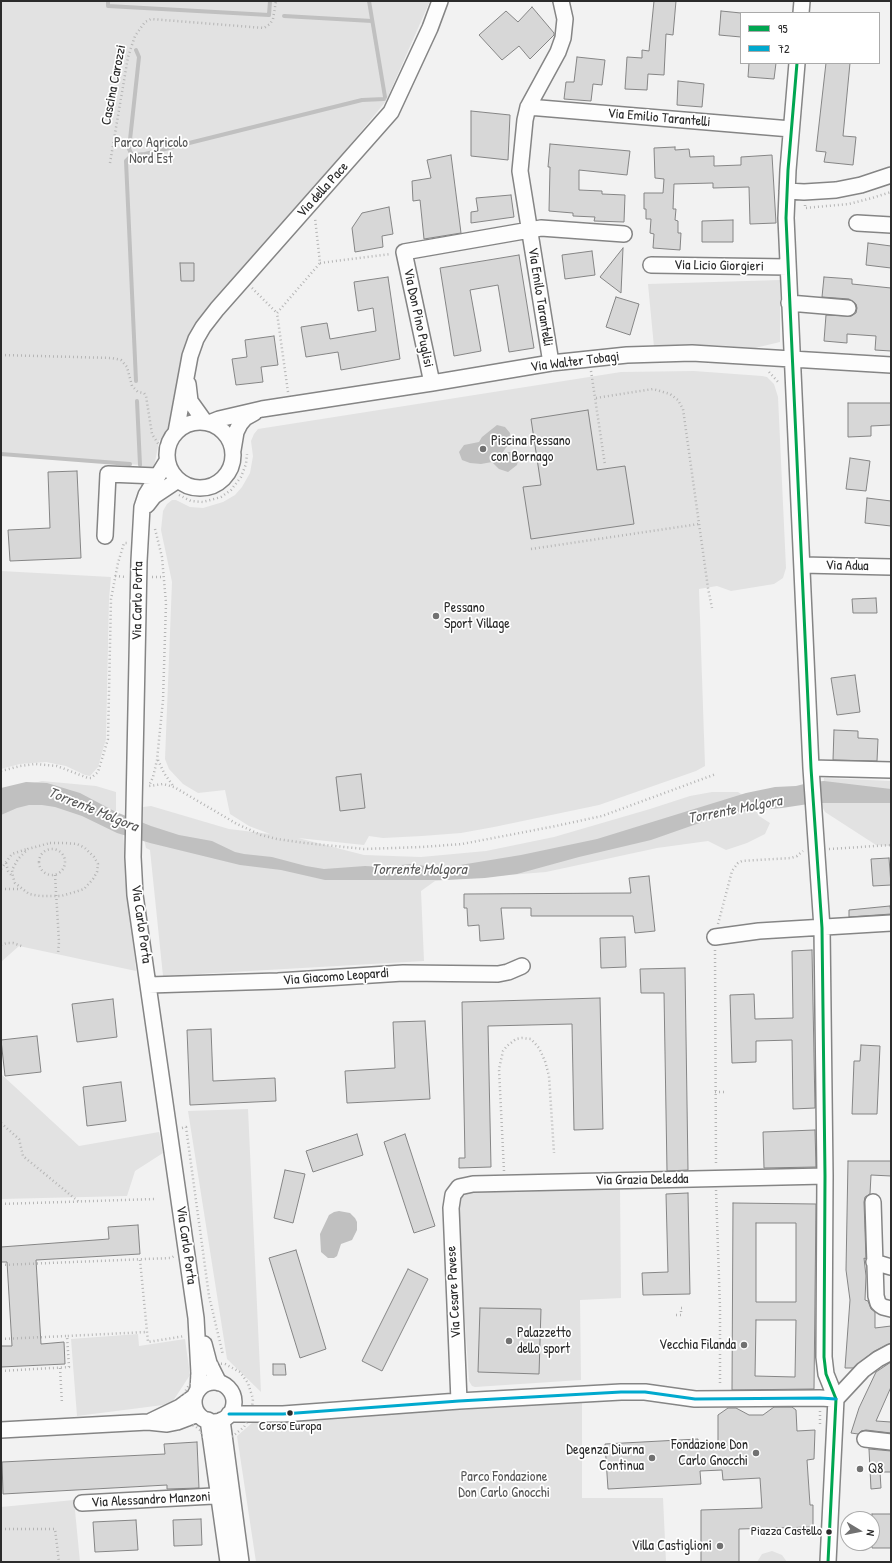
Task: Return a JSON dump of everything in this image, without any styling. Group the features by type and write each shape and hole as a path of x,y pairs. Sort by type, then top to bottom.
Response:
{"street":[{"name":"Via della Pace","path":"176,432 187,367 196,339 211,316 391,112 430,28 440,1"},
{"name":"Via Emilo Tarantelli","path":"551,363 520,171 525,120 528,107 562,44 565,19 561,1"},
{"path":"801,12 802,1"},
{"path":"797,64 787,192 788,267 812,772 822,928 825,1176 824,1357 826,1374 836,1399 828,1562 837,1562"},
{"name":"Via Emilio Tarantelli","path":"528,107 791,129"},
{"path":"787,192 836,190 861,185 891,175"},
{"path":"856,223 891,225"},
{"name":"Via Emilo Tarantelli","path":"529,230 551,228 624,234"},
{"path":"404,252 529,230"},
{"name":"Via Don Pino Puglisi","path":"404,252 432,384"},
{"name":"Via Licio Giorgieri","path":"651,265 788,267"},
{"path":"789,303 848,308"},
{"name":"Via Walter Tobagi","path":"240,450 236,432 242,421 248,416 287,397 432,384 551,363 590,365 656,354 692,353 891,365"},
{"name":"Via della Pace","path":"187,367 189,398 193,407 207,423"},
{"name":"Via Walter Tobagi","path":"207,423 262,409"},
{"path":"197,422 207,423 217,426 224,432 230,442 240,450 223,480 216,485 197,489 176,487 170,471 167,454 171,438 176,432 189,424 197,422"},
{"name":"Via Carlo Porta","path":"167,454 143,501 140,527 133,857 135,895 196,1318 198,1364 197,1393"},
{"path":"105,536 108,474 157,476"},
{"name":"Via Carlo Porta","path":"140,527 146,507 150,500 161,490 176,487"},
{"name":"Via Adua","path":"802,565 891,567"},
{"path":"812,772 891,770"},
{"path":"715,937 759,931 891,923"},
{"name":"Via Giacomo Leopardi","path":"149,985 278,981 403,973 498,974 508,972 522,966"},
{"name":"Via Grazia Deledda","path":"459,1187 473,1184 825,1176"},
{"name":"Via Cesare Pavese","path":"459,1187 453,1195 450,1208 459,1401"},
{"path":"873,1202 876,1300 883,1308 891,1309"},
{"path":"874,1262 891,1267"},
{"path":"836,1399 863,1370 874,1361 891,1352"},
{"name":"Via Carlo Porta","path":"198,1364 219,1383"},
{"path":"178,1415 206,1384 214,1382 219,1383 229,1389 233,1398 232,1409 214,1417"},
{"path":"1,1430 148,1422 178,1415 214,1417 252,1411 283,1414 459,1401 621,1392 664,1394 695,1399 836,1399"},
{"path":"197,1393 194,1405 214,1417"},
{"path":"233,1398 252,1411"},
{"name":"Via Alessandro Manzoni","path":"214,1417 226,1496 241,1562"},
{"path":"865,1439 891,1442"},
{"name":"Via Alessandro Manzoni","path":"82,1503 226,1496"},
{"name":"Via Alessandro Manzoni","path":"226,1496 228,1562"}],"path":[{"name":"Cascina Carozzi","path":"110,163 128,57 135,36 145,22 151,20 264,28 270,24 273,19 276,1"},
{"path":"311,220 315,216 320,263"},
{"path":"277,313 320,263 404,252"},
{"path":"246,293 256,282"},
{"path":"251,288 277,313 287,397"},
{"path":"1,355 118,358 127,367 132,386 138,392 144,393 146,396 152,434 155,441 167,454"},
{"path":"590,365 599,370"},
{"path":"583,373 590,365"},
{"path":"590,365 605,465"},
{"path":"764,370 771,372 781,388"},
{"path":"596,398 653,389 670,394 678,400 682,409 712,608"},
{"path":"176,487 192,501 203,502 221,497 231,490 241,478 246,464 240,450"},
{"path":"531,549 699,524"},
{"path":"155,525 162,557 166,602 163,700 157,760 149,786 163,784 174,787 237,824 268,837 344,847 377,849 462,844 585,820 625,809 716,774"},
{"path":"1,771 20,766 46,764 65,768 88,778 91,778 98,772 108,739 111,599 115,576 124,543"},
{"path":"115,576 129,577"},
{"path":"150,577 164,577"},
{"path":"157,760 164,774 174,787"},
{"path":"54,843 54,849"},
{"path":"1,869 6,862 14,853 54,843 79,844 92,854 98,865 95,877 84,889 56,896 34,896 17,885 6,868 6,862"},
{"path":"818,858 828,857 828,849 891,845"},
{"path":"13,877 12,870 15,863 24,852 31,848"},
{"path":"715,937 734,866 742,861 791,858 797,856 806,848"},
{"path":"54,849 62,854 65,861 62,870 55,875 44,872 40,867 39,862 44,852 54,849"},
{"path":"55,875 59,942 58,953"},
{"path":"1,889 22,889"},
{"path":"1,945 13,943 24,947"},
{"path":"504,1184 499,1069 504,1051 507,1046 516,1039 531,1039 539,1048 545,1061 549,1076 554,1153"},
{"path":"715,1092 726,1092"},
{"path":"1,1123 19,1139 23,1156 79,1202"},
{"path":"1,1204 155,1199"},
{"path":"1,1265 171,1258 186,1247"},
{"path":"140,1260 148,1342 188,1336"},
{"path":"676,1315 681,1315 681,1308 684,1308"},
{"path":"1,1339 147,1332"},
{"path":"1,1371 70,1367 67,1336"},
{"path":"198,1364 225,1364 242,1374 248,1382 251,1390 252,1411 246,1424 234,1435 218,1440 203,1439 202,1433 197,1427 192,1425 183,1426 175,1404 182,1397 192,1380 198,1364"},
{"path":"60,1368 62,1404"},
{"path":"1,1529 55,1529 59,1562"}],"shaded area":[{"name":"Parco Agricolo Nord Est","path":"1,1 430,1 386,101 265,249 216,300 173,424 159,441 153,472 141,487 140,465 1,454"},
{"path":"780,280 780,342 755,348 715,345 654,347 648,284"},
{"name":"Pessano Sport Village","path":"694,371 762,376 767,377 774,384 778,397 786,568 783,578 774,584 731,591 717,586 699,589 705,766 696,771 599,805 461,833 383,838 369,836 364,845 298,838 364,855 421,857 486,851 554,837 690,796 712,792 738,792 750,800 759,816 770,823 765,834 747,843 726,850 708,841 657,848 546,872 435,881 421,891 424,961 163,976 150,850 146,848 140,822 143,807 151,806 229,829 270,834 249,826 230,814 225,790 198,793 183,784 169,769 165,759 172,582 161,530 163,511 167,504 172,500 176,500 190,507 203,508 223,502 235,495 242,487 250,473 253,456 251,441 258,429 621,372"},
{"path":"1,571 111,577 109,599 106,739 98,767 90,776 66,766 46,762 20,764 1,769"},
{"path":"824,778 891,781 891,846 876,845 825,812 822,806"},
{"path":"42,781 96,786 116,792 116,829 123,833 136,971 19,946 1,962 1,791"},
{"path":"1,1074 79,1146 159,1132 163,1153 135,1171 127,1196 1,1199"},
{"path":"248,1109 261,1392 227,1359 188,1111"},
{"path":"620,1189 621,1298 580,1300 581,1380 472,1386 469,1381 457,1204 463,1193 471,1190"},
{"path":"138,1334 139,1346 185,1339 190,1375 171,1404 77,1416 71,1339"},
{"name":"Parco Fondazione Don Carlo Gnocchi","path":"582,1402 582,1498 663,1498 666,1562 256,1562 237,1436 252,1423"},
{"path":"74,1500 80,1562 1,1562 1,1507"},
{"path":"772,1551 782,1555 787,1562 757,1562 762,1554"}],"water":[{"name":"Piscina Pessano con Bornago","path":"497,425 505,427 510,433 509,443 503,452 514,452 519,456 517,465 508,472 499,469 492,462 481,464 470,463 462,460 459,452 464,445 479,442 482,437"},
{"name":"Torrente Molgora","path":"824,781 891,789 891,803 815,803 728,813 651,840 579,857 517,874 485,878 446,880 325,880 281,870 240,865 150,843 117,833 82,816 55,807 29,805 17,808 1,815 1,788 26,782 47,783 80,793 116,812 151,826 179,835 212,841 235,852 244,854 272,857 324,869 365,866 384,867 410,864 442,868 521,855 597,839 746,793 775,787 796,786"},
{"path":"339,1211 350,1213 355,1218 357,1222 357,1230 352,1240 341,1244 337,1256 334,1258 328,1258 321,1252 320,1234 329,1215"}],"building":[{"path":"654,1 676,1 673,35 666,34 664,75 648,74 647,90 625,89 627,57 642,58 642,50 649,51"},
{"path":"532,7 554,33 554,35 530,59 519,46 502,60 479,35 506,11 518,22"},
{"path":"721,11 740,13 740,37 719,35"},
{"path":"577,57 605,60 602,85 593,84 591,101 564,99 566,82 574,82"},
{"path":"749,64 776,64 774,79 748,77"},
{"path":"826,64 850,64 843,136 856,137 853,165 824,162 826,152 816,151"},
{"path":"678,81 704,84 702,107 677,105"},
{"path":"471,111 510,115 508,160 471,156"},
{"path":"550,144 630,151 627,175 579,170 579,190 602,191 602,194 625,195 624,222 594,221 595,217 573,216 573,213 549,211 550,167 548,167"},
{"path":"675,147 675,150 689,149 690,157 714,156 714,166 741,165 741,157 772,155 776,223 750,224 749,187 713,188 713,183 674,184 673,209 676,209 675,220 678,221 678,233 681,233 680,250 653,248 654,234 650,233 651,219 646,219 646,209 644,209 644,193 663,193 664,179 655,178 654,148"},
{"path":"451,155 461,233 424,239 420,200 413,201 412,181 431,178 427,160"},
{"path":"511,195 514,217 471,223 471,212 478,211 476,198"},
{"path":"389,207 393,234 382,236 383,247 355,252 352,228 362,213"},
{"path":"733,220 733,242 702,242 702,221"},
{"path":"868,243 891,246 891,268 866,265"},
{"path":"623,248 621,293 600,277"},
{"path":"592,251 595,275 565,279 562,255"},
{"path":"519,255 534,348 509,352 498,285 470,290 481,351 454,356 440,268"},
{"path":"180,263 194,263 194,281 181,281"},
{"path":"388,277 400,359 341,370 338,352 306,357 301,327 327,323 330,339 376,331 373,308 358,311 354,282"},
{"path":"824,277 852,279 852,284 891,288 891,351 875,350 876,336 847,334 847,343 824,341 826,315 851,316 856,313 857,308 856,304 849,299 822,297"},
{"path":"616,297 639,304 630,335 606,327"},
{"path":"274,336 278,365 261,367 263,382 236,385 232,359 247,357 245,340"},
{"path":"848,403 891,403 891,425 871,426 871,436 848,437"},
{"path":"588,410 597,470 625,466 634,524 531,539 523,487 541,485 531,419"},
{"path":"850,458 870,461 866,491 846,489"},
{"path":"77,471 81,558 10,561 8,530 50,528 48,472"},
{"path":"867,498 891,501 891,526 865,523"},
{"path":"876,598 877,613 853,613 852,599"},
{"path":"855,675 860,712 837,715 831,678"},
{"path":"834,730 858,731 858,738 878,739 877,761 833,760"},
{"path":"361,774 365,808 340,811 336,777"},
{"path":"889,858 891,885 873,886 871,859"},
{"path":"649,876 655,931 635,933 633,916 531,916 531,908 501,908 504,939 480,941 479,925 468,926 467,908 464,908 464,894 631,893 629,878"},
{"path":"890,906 891,914 849,917 849,910"},
{"path":"625,937 626,967 601,968 600,938"},
{"path":"812,950 815,1108 793,1109 792,1040 756,1041 756,1062 732,1063 730,995 754,994 755,1019 793,1018 792,951"},
{"path":"685,968 688,1170 667,1171 664,993 641,993 640,969"},
{"path":"600,998 603,1129 574,1130 572,1024 488,1026 491,1167 459,1168 459,1158 465,1158 462,1002"},
{"path":"113,999 117,1037 77,1042 72,1004"},
{"path":"425,1021 430,1099 347,1103 345,1071 395,1068 393,1022"},
{"path":"211,1029 213,1081 275,1078 276,1101 190,1105 187,1030"},
{"path":"37,1036 41,1072 5,1076 1,1040"},
{"path":"861,1045 880,1046 877,1114 852,1114 854,1061 860,1061"},
{"path":"121,1082 126,1121 87,1126 83,1087"},
{"path":"815,1130 816,1167 764,1168 763,1132"},
{"path":"357,1134 363,1155 313,1172 306,1151"},
{"path":"405,1134 435,1226 414,1233 384,1142"},
{"path":"848,1161 891,1161 891,1176 871,1175 870,1194 865,1197 864,1202 866,1259 864,1258 866,1276 865,1300 868,1301 871,1309 875,1312 875,1328 891,1326 891,1343 873,1352 853,1368 845,1368 850,1300 846,1270"},
{"path":"285,1170 305,1174 293,1223 274,1218"},
{"path":"688,1193 690,1294 643,1295 642,1273 668,1272 666,1194"},
{"path":"733,1203 816,1204 814,1389 732,1390","holes":["756,1223 796,1223 796,1302 756,1302","756,1320 796,1320 795,1377 755,1376"]},
{"path":"138,1225 140,1254 36,1260 41,1344 64,1342 65,1364 1,1367 1,1346 12,1346 7,1262 1,1262 1,1247 109,1239 108,1227"},
{"path":"296,1250 326,1349 300,1358 269,1258"},
{"path":"408,1269 428,1279 382,1371 362,1361"},
{"name":"Palazzetto dello sport","path":"480,1308 541,1309 539,1374 478,1372"},
{"path":"891,1362 891,1387 876,1421 891,1422 891,1433 866,1430 861,1431 858,1434 851,1433 859,1408 876,1372"},
{"path":"273,1364 285,1364 286,1375 273,1375"},
{"path":"774,1407 792,1407 796,1410 797,1431 815,1430 814,1459 807,1460 810,1505 813,1505 813,1527 739,1529 739,1562 701,1562 701,1510 762,1508 760,1478 723,1480 722,1470 700,1471 701,1484 608,1489 605,1444 698,1439 698,1446 718,1445 718,1415 728,1408 736,1408 749,1415 763,1415"},
{"path":"197,1442 199,1488 167,1489 167,1485 3,1494 2,1462 165,1454 164,1444"},
{"path":"869,1449 891,1451 891,1472 880,1472 881,1488 871,1489"},
{"path":"880,1514 891,1514 891,1548 880,1548"},
{"path":"201,1519 202,1545 174,1546 173,1520"},
{"path":"136,1520 138,1550 95,1552 93,1522"}],"waterway":[{"path":"108,1 108,6 269,15 270,1"},
{"path":"369,1 385,97"},
{"path":"284,16 372,21"},
{"path":"132,155 129,149 139,57 136,50"},
{"path":"136,381 126,161 132,155 145,154 362,100 384,99"},
{"path":"137,401 140,465"},
{"path":"1,454 130,464"}],"transit line":[{"name":"95","path":"797,64 788,170 786,218 811,768 822,928 825,1176 824,1357 826,1374 836,1399 828,1562"},
{"name":"72","path":"229,1414 283,1414 459,1401 621,1392 645,1392 695,1399 836,1399"}],"place":[{"name":"Piscina Pessano con Bornago","path":"483,449"},
{"name":"Pessano Sport Village","path":"436,616"},
{"name":"Palazzetto dello sport","path":"509,1341"},
{"name":"Vecchia Filanda","path":"744,1345"},
{"name":"Corso Europa","path":"290,1413"},
{"name":"Fondazione Don Carlo Gnocchi","path":"756,1453"},
{"name":"Degenza Diurna Continua","path":"652,1458"},
{"name":"Q8","path":"860,1469"},
{"name":"Piazza Castello","path":"829,1532"},
{"name":"Villa Castiglioni","path":"720,1546"}]}
